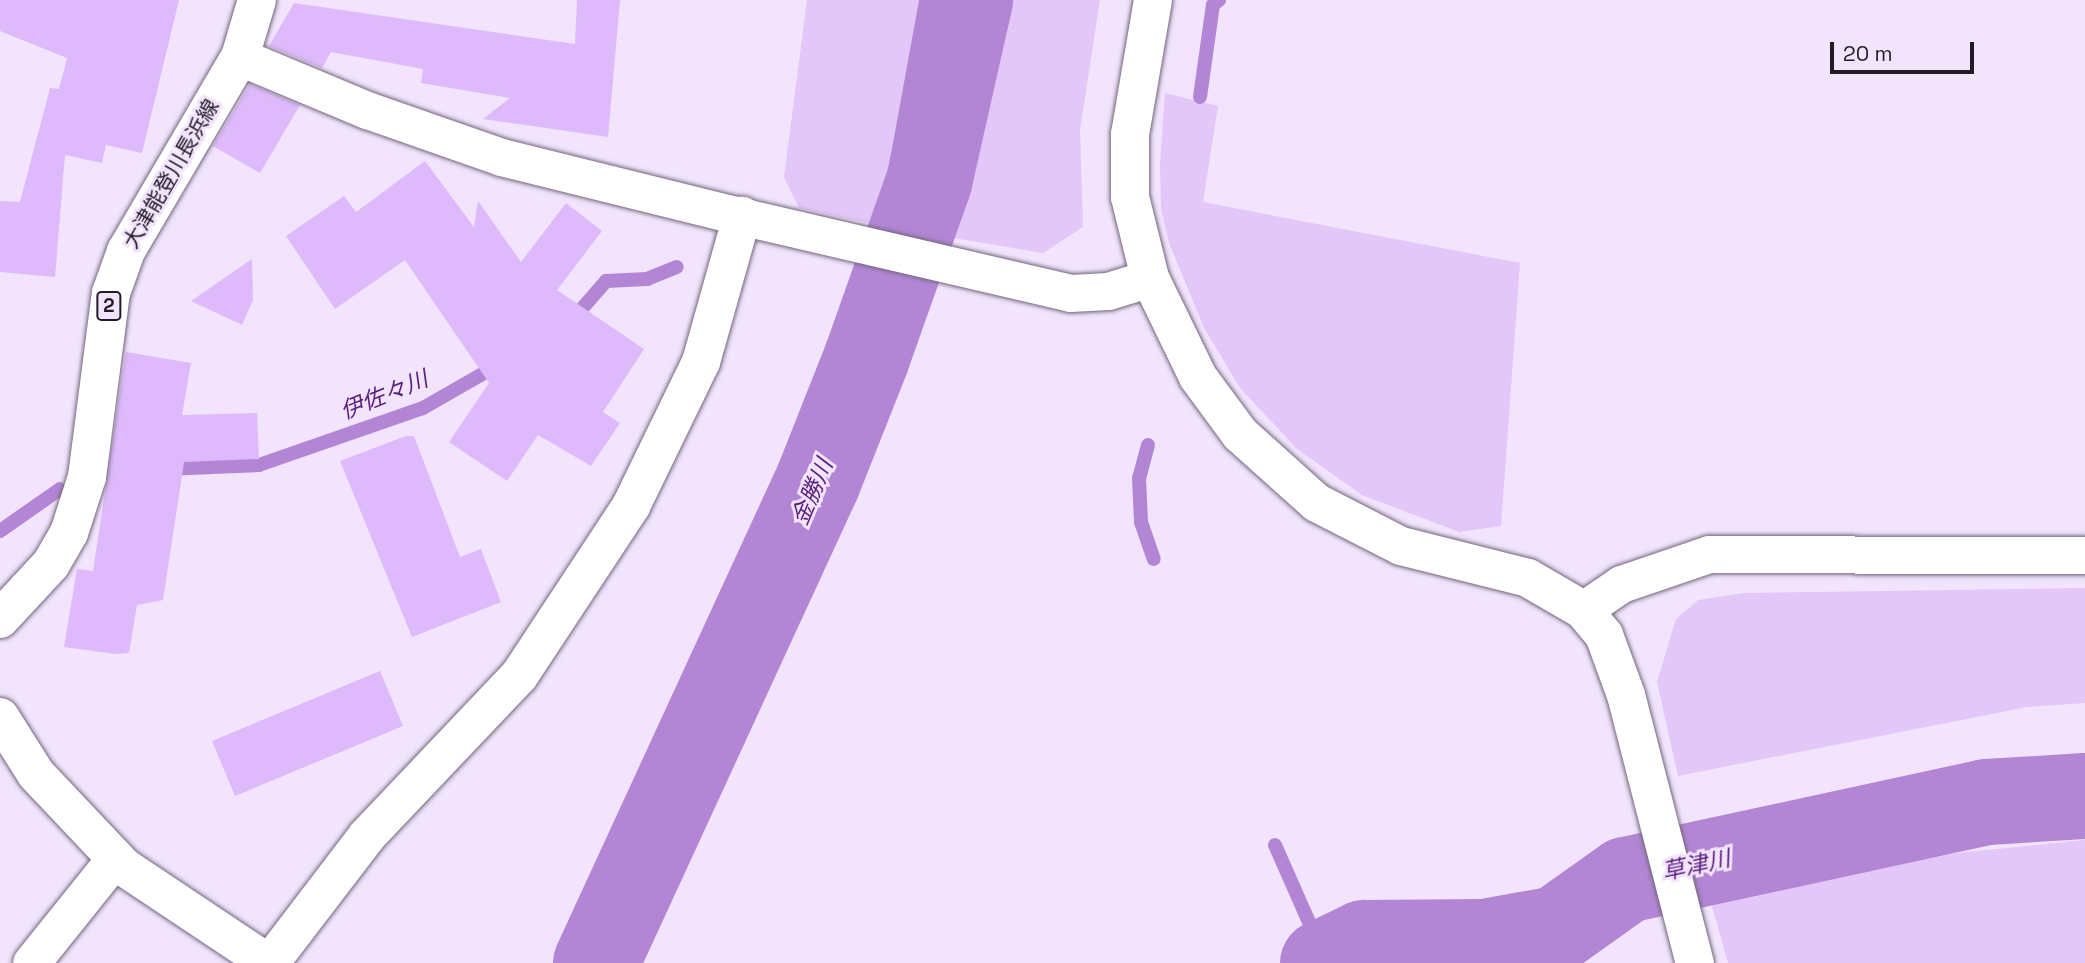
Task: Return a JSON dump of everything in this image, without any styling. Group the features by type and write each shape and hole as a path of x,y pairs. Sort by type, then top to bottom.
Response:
{"street":[{"name":"大津能登川長浜線","path":"0,619 51,564 69,533 87,477 111,293 126,251 240,57 257,0"},
{"path":"1153,0 1130,134 1130,197 1150,278 1175,334 1219,405 1240,433 1317,503 1401,546 1528,579 1583,610 1604,635 1626,695 1695,963"},
{"path":"240,57 367,110 501,157 754,219 1035,287 1070,293 1108,291 1150,278"},
{"path":"0,717 36,774 115,859 269,963 367,836 519,676 631,506 701,362 754,219"},
{"path":"1583,610 1621,584 1709,554 2085,555"},
{"path":"31,963 115,859"}],"shaded area":[{"path":"807,0 919,0 878,225 799,208 784,177"},
{"path":"919,0 1009,0 947,237 878,225"},
{"path":"1009,0 1100,0 1080,130 1083,227 1043,253 947,237"},
{"path":"1165,93 1218,106 1203,202 1520,263 1501,526 1459,532 1362,495 1297,449 1240,388 1204,328 1169,243 1161,209 1160,164"},
{"path":"2085,588 2085,703 2027,707 1678,776 1657,682 1676,619 1698,600 1744,593"},
{"path":"2085,840 2085,963 1728,963 1710,899 1957,853"}],"building":[{"path":"0,0 179,0 142,153 106,145 102,163 65,155 55,277 0,272 0,201 20,202 50,88 59,89 67,58 0,31"},
{"path":"577,0 620,0 608,137 483,119 510,98 421,83 423,69 331,52 322,68 269,46 294,3 575,44"},
{"path":"250,84 300,105 260,173 213,146"},
{"path":"425,161 474,227 478,201 521,262 566,203 602,231 557,290 644,349 603,412 620,423 591,466 538,435 507,481 449,442 489,383 405,260 335,309 286,236 344,196 356,212"},
{"path":"252,259 253,300 242,325 191,301"},
{"path":"126,352 191,363 182,415 257,413 259,459 184,462 163,600 137,605 129,653 116,654 64,647 77,569 93,571"},
{"path":"406,436 414,436 460,557 481,549 501,602 412,637 340,461"},
{"path":"380,671 403,726 235,796 212,741"}],"waterway":[{"name":"金勝川","path":"596,963 818,481 867,357 929,182 970,0"},
{"name":"伊佐々川","path":"1200,97 1213,5 1219,0"},
{"name":"伊佐々川","path":"572,320 606,281 647,279 677,267"},
{"name":"伊佐々川","path":"165,469 259,465 423,408 498,365"},
{"name":"伊佐々川","path":"1148,445 1139,478 1141,522 1154,559"},
{"name":"伊佐々川","path":"0,531 60,489"},
{"name":"草津川","path":"1323,963 1364,943 1484,942 1557,929 1626,880 1987,802 2085,796"},
{"name":"伊佐々川","path":"1275,845 1320,947 1317,963"}]}
